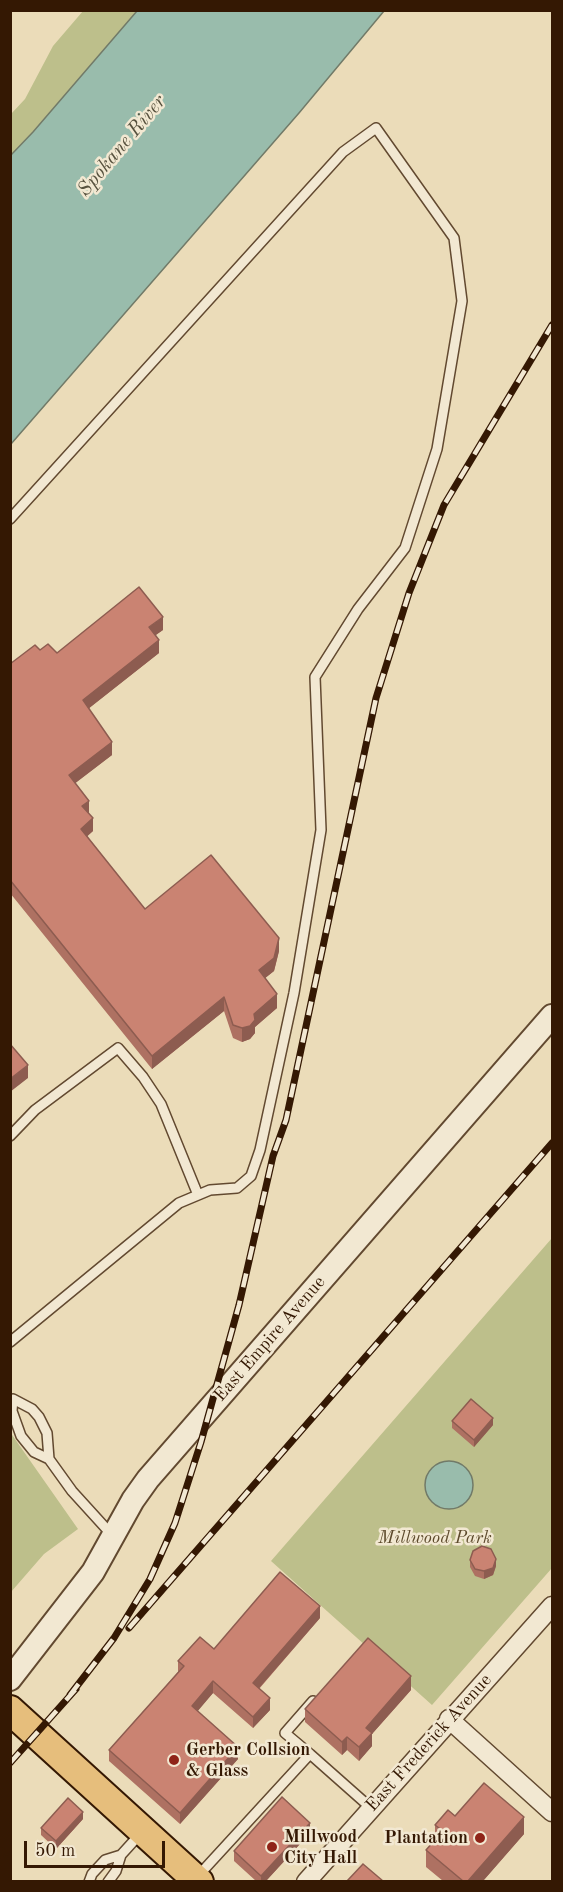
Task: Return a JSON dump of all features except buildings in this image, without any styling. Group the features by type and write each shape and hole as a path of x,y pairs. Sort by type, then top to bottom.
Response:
{"main road":[{"path":"10,1710 196,1881"}],"street":[{"name":"East Empire Avenue","path":"10,1679 84,1586 114,1537 133,1500 153,1473 552,1016"},
{"name":"East Frederick Avenue","path":"306,1881 552,1606"},
{"path":"449,1719 552,1812"}],"lane":[{"path":"10,519 343,152 376,128 454,238 462,301 437,449 405,548 358,609 315,677 321,830 294,993 260,1150 251,1176 237,1188 210,1190 180,1203 10,1342"},
{"path":"10,1136 35,1110 117,1048 143,1077 161,1104 198,1195"},
{"path":"49,1459 48,1433 39,1417 32,1408 12,1397 12,1410 21,1436 34,1452 49,1459 72,1491 114,1537"},
{"path":"322,1690 285,1733 371,1808"},
{"path":"196,1881 310,1754"},
{"path":"108,1881 116,1870 121,1855 143,1831"},
{"path":"89,1881 92,1874 105,1860 121,1855"}],"green space":[{"path":"83,11 137,11 11,155 11,114 25,99 53,46"},
{"name":"Millwood Park","path":"552,1238 552,1568 432,1705 271,1561"},
{"path":"10,1432 78,1529 44,1554 11,1592"}],"water":[{"name":"Spokane River","path":"137,11 384,11 299,113 11,444 11,155"},
{"path":"444,1461 454,1461 466,1468 473,1480 473,1490 466,1502 454,1509 444,1509 429,1498 425,1490 425,1480 436,1465"}],"railway":[{"path":"70,1695 114,1638 150,1579 175,1523 201,1442 239,1305 273,1156 286,1120 376,698 409,593 444,505 552,325"},
{"path":"129,1628 552,1143"},
{"path":"10,1763 76,1689"}],"place":[{"name":"Gerber Collsion & Glass","path":"174,1760"},
{"name":"Plantation","path":"480,1838"},
{"name":"Millwood City Hall","path":"272,1847"}]}
